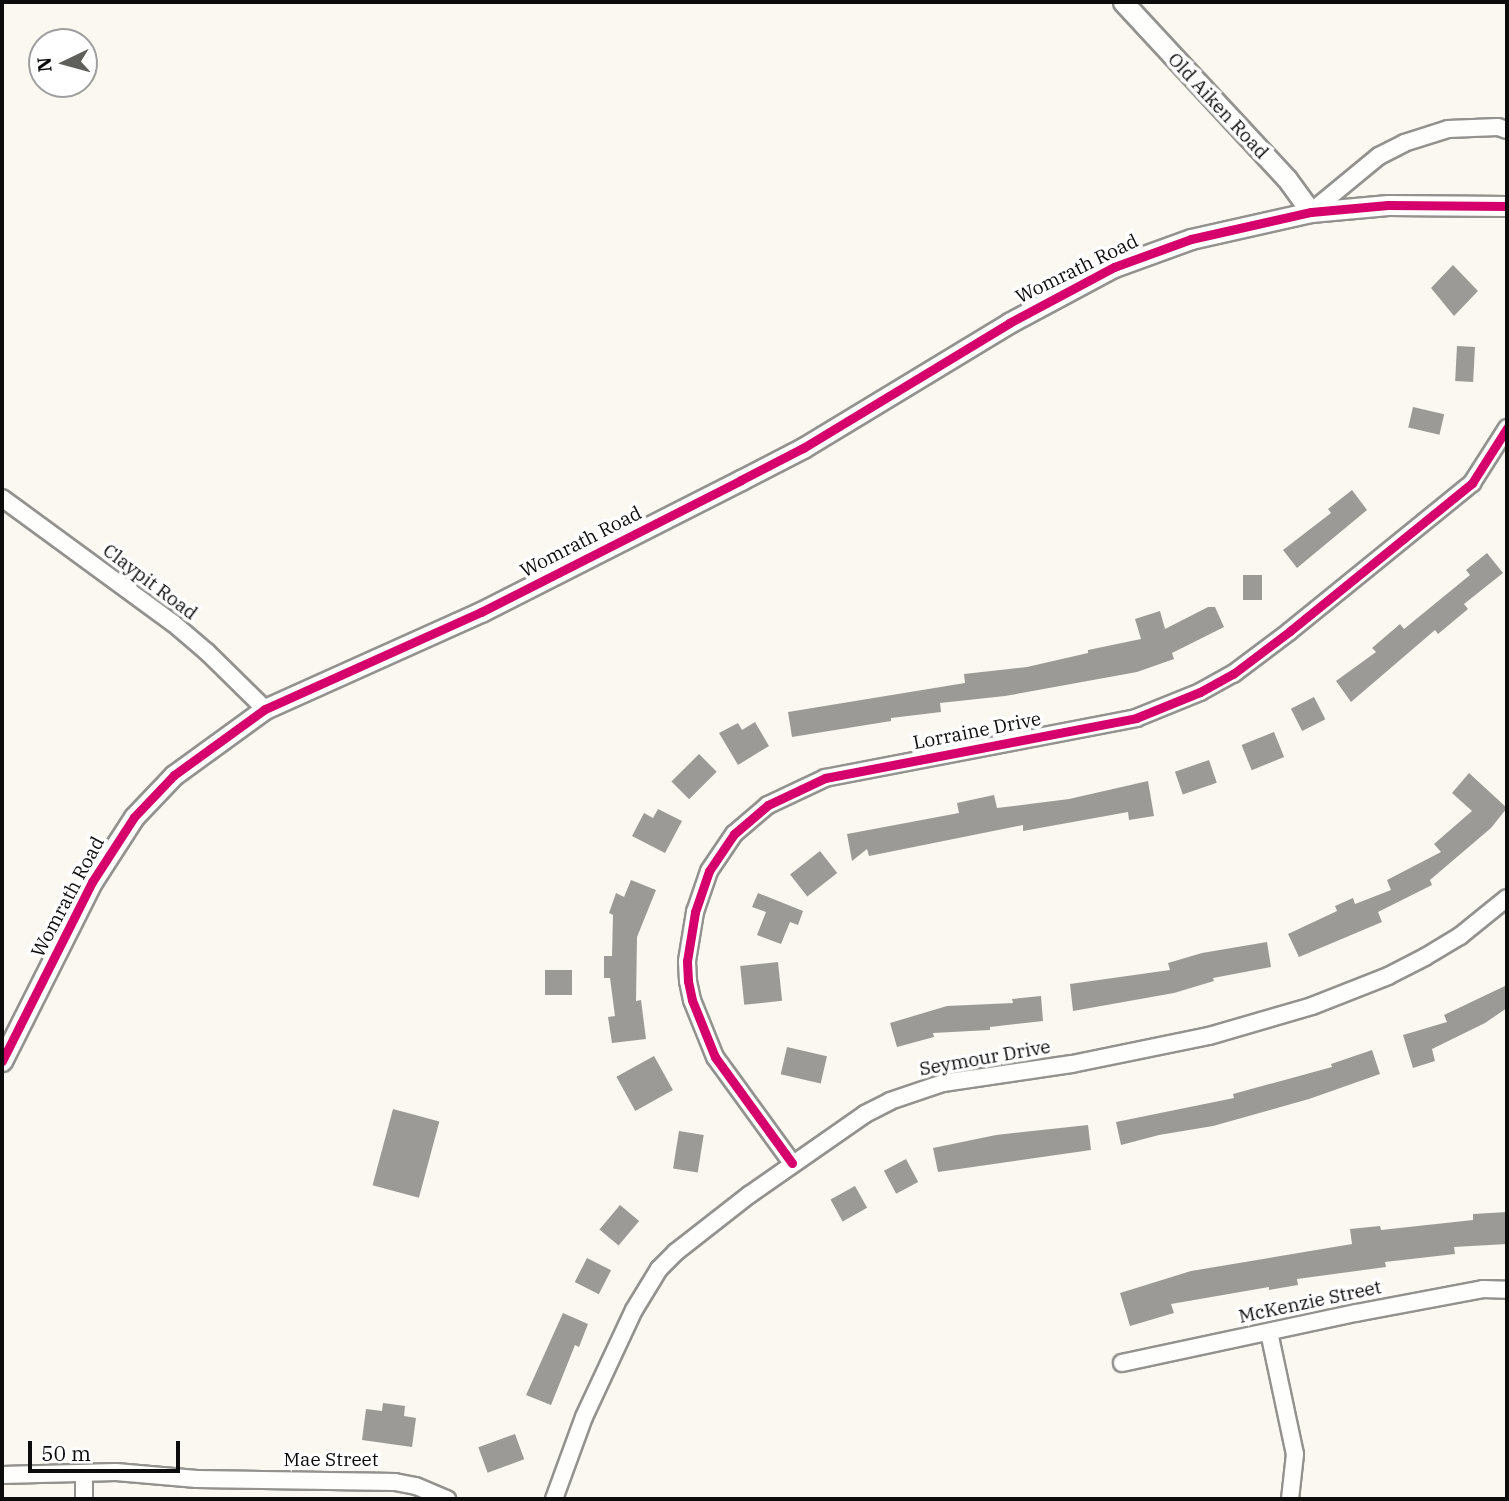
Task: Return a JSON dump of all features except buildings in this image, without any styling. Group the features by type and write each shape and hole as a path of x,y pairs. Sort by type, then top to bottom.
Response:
{"street":[{"name":"Old Aiken Road","path":"1124,2 1287,179 1311,212"},
{"path":"1311,212 1379,156 1404,143 1448,129 1499,127 1507,130"},
{"name":"Womrath Road","path":"2,1061 92,883 134,817 174,775 265,709 481,612 803,448 1009,323 1102,273 1192,239 1311,212 1388,205 1507,206"},
{"name":"Lorraine Drive","path":"792,1163 715,1057 692,1000 688,981 687,961 695,912 709,871 734,834 768,805 825,778 1136,718 1200,692 1233,674 1290,631 1472,482 1507,428"},
{"name":"Claypit Road","path":"2,498 173,623 265,709"},
{"name":"Seymour Drive","path":"554,1499 583,1417 646,1289 676,1252 792,1163 865,1114 916,1091 968,1078 1072,1064 1209,1036 1350,993 1425,957 1460,936 1507,898"},
{"name":"McKenzie Street","path":"1122,1363 1483,1289 1507,1290"},
{"path":"1269,1332 1295,1454 1290,1499"},
{"name":"Mae Street","path":"2,1475 116,1472 197,1479 395,1482 416,1486 447,1499"},
{"path":"84,1473 84,1499"}],"cycle path":[{"path":"2,1061 92,882 134,817 174,775 265,709 481,612 803,448 1009,323 1114,267 1191,239 1311,212 1388,205 1507,206"},
{"path":"792,1163 715,1057 692,1000 688,981 687,961 695,912 709,871 734,834 768,805 825,778 1136,718 1200,692 1233,674 1290,631 1472,483 1507,428"}]}
